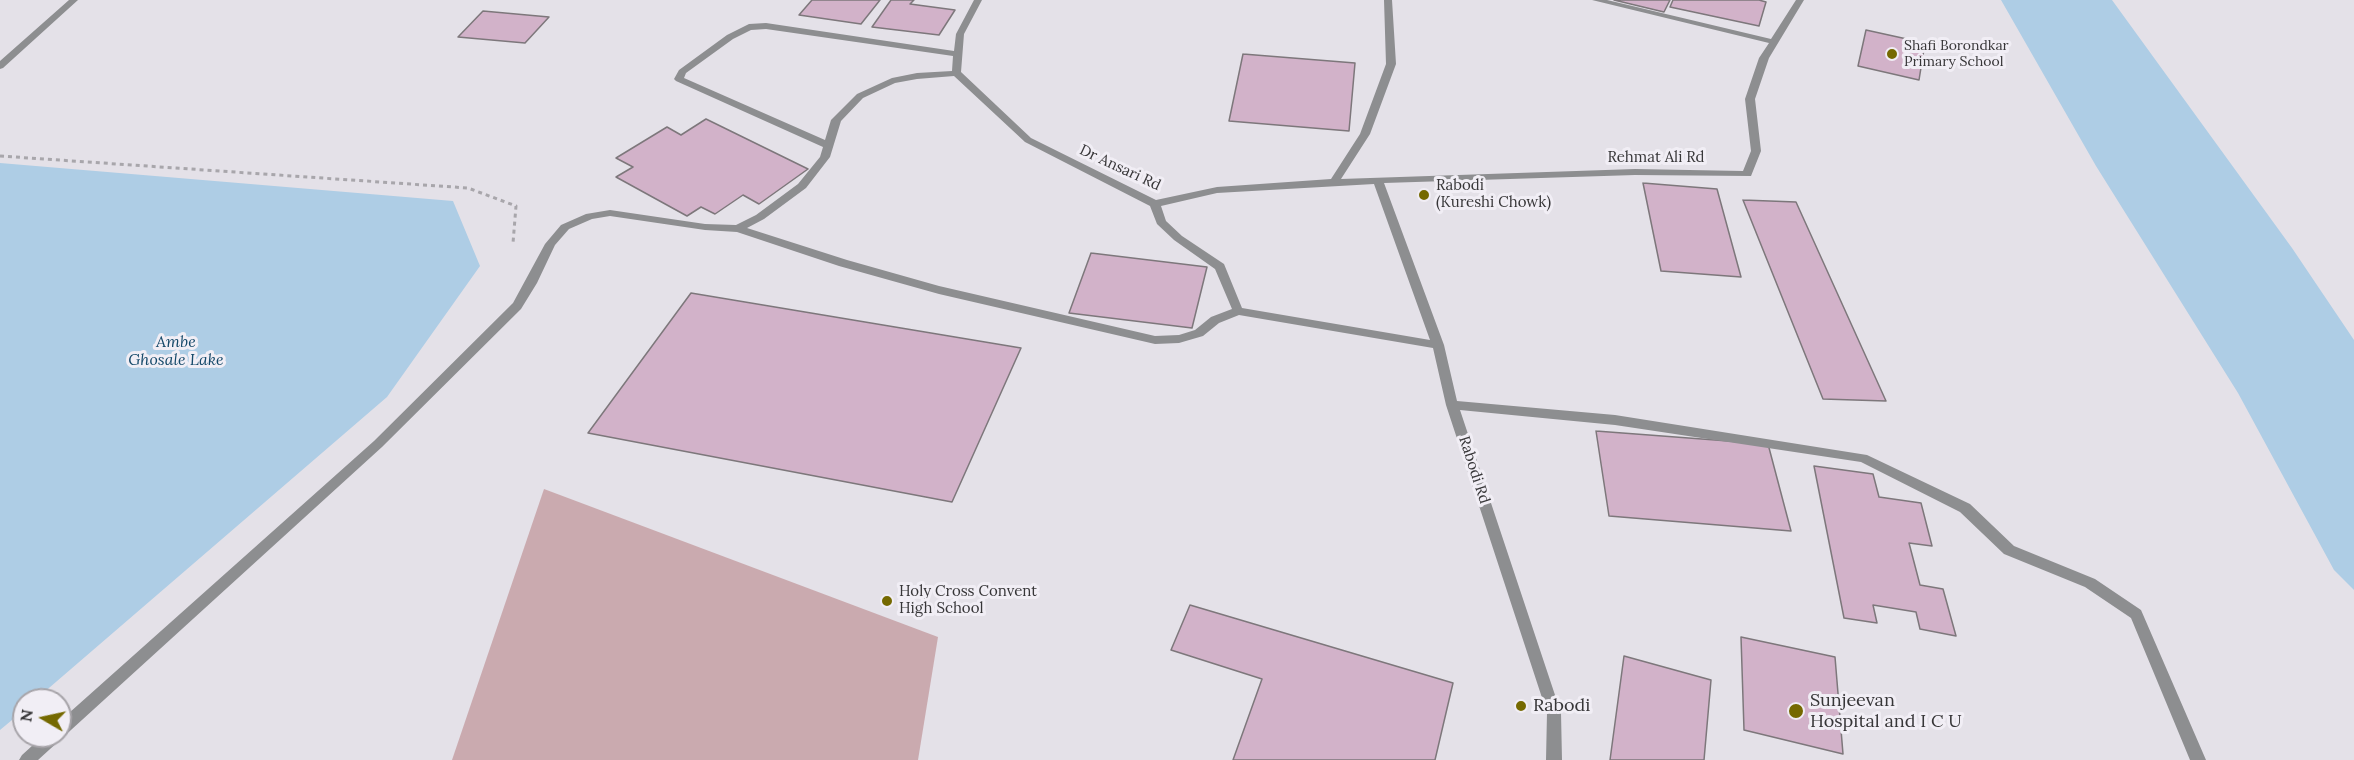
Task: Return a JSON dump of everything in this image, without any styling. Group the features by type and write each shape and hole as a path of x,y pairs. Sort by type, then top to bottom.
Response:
{"street":[{"path":"0,66 74,0"},
{"path":"738,229 760,218 802,186 825,157 836,120 860,96 892,81 917,75 956,73 960,34 978,0"},
{"path":"1334,182 1365,134 1392,64 1388,0"},
{"path":"1596,0 1774,42"},
{"name":"Rehmat Ali Rd","path":"1378,182 1635,172 1747,174 1756,150 1749,99 1764,58 1800,0"},
{"path":"828,145 680,79 682,72 730,37 750,27 766,26 958,54"},
{"name":"Dr Ansari Rd","path":"956,73 1028,140 1155,204 1217,190 1334,182 1378,182"},
{"name":"Rabodi Rd","path":"1378,182 1438,345 1452,405 1554,713 1554,760"},
{"path":"1155,204 1161,222 1178,238 1220,267 1238,311"},
{"path":"72,720 378,444 517,306 550,244 566,227 590,216 610,213 705,227 738,229 843,263 939,290 1155,340 1179,339 1199,333 1215,320 1238,311 1438,345"},
{"path":"1452,405 1616,420 1863,458 1965,508 2009,550 2090,583 2136,614 2198,760"},
{"path":"27,760 40,748"}],"path":[{"path":"0,156 468,188 516,206 509,253"}],"shaded area":[{"path":"544,489 938,637 918,760 452,760"}],"water":[{"path":"2001,0 2112,0 2292,248 2354,340 2354,590 2334,570 2238,393 2096,166"},
{"name":"Ambe Ghosale Lake","path":"0,163 453,201 480,266 387,397 49,688 12,688 12,720 0,730"}],"building":[{"path":"812,0 880,0 861,24 799,15"},
{"path":"891,0 914,0 910,4 955,10 939,35 872,27"},
{"path":"1614,0 1670,0 1664,12"},
{"path":"1673,0 1759,0 1766,2 1759,26 1670,7"},
{"path":"483,11 549,17 525,43 458,37"},
{"name":"Shafi Borondkar Primary School","path":"1866,30 1925,43 1919,80 1858,66"},
{"path":"1243,54 1355,63 1349,131 1229,121"},
{"path":"706,119 808,169 759,204 743,195 715,214 701,207 687,216 616,177 633,167 616,158 667,127 681,135"},
{"path":"1643,183 1717,189 1741,277 1661,271"},
{"path":"1743,200 1796,202 1886,401 1823,399"},
{"path":"1091,253 1207,267 1192,328 1069,313"},
{"path":"691,293 1021,348 952,502 588,433"},
{"path":"1596,431 1768,444 1791,531 1609,516"},
{"path":"1814,466 1873,474 1879,497 1921,503 1932,546 1909,543 1920,585 1943,589 1956,636 1920,629 1916,612 1873,605 1877,623 1844,618"},
{"path":"1190,605 1453,683 1435,760 1233,760 1262,679 1171,650"},
{"path":"1741,637 1835,657 1843,754 1744,730"},
{"path":"1624,656 1711,680 1704,760 1610,760"}],"place":[{"name":"Shafi Borondkar Primary School","path":"1892,54"},
{"name":"Rabodi (Kureshi Chowk)","path":"1424,195"},
{"name":"Holy Cross Convent High School","path":"887,601"},
{"name":"Rabodi","path":"1521,706"},
{"name":"Sunjeevan Hospital and I C U","path":"1796,711"}]}
